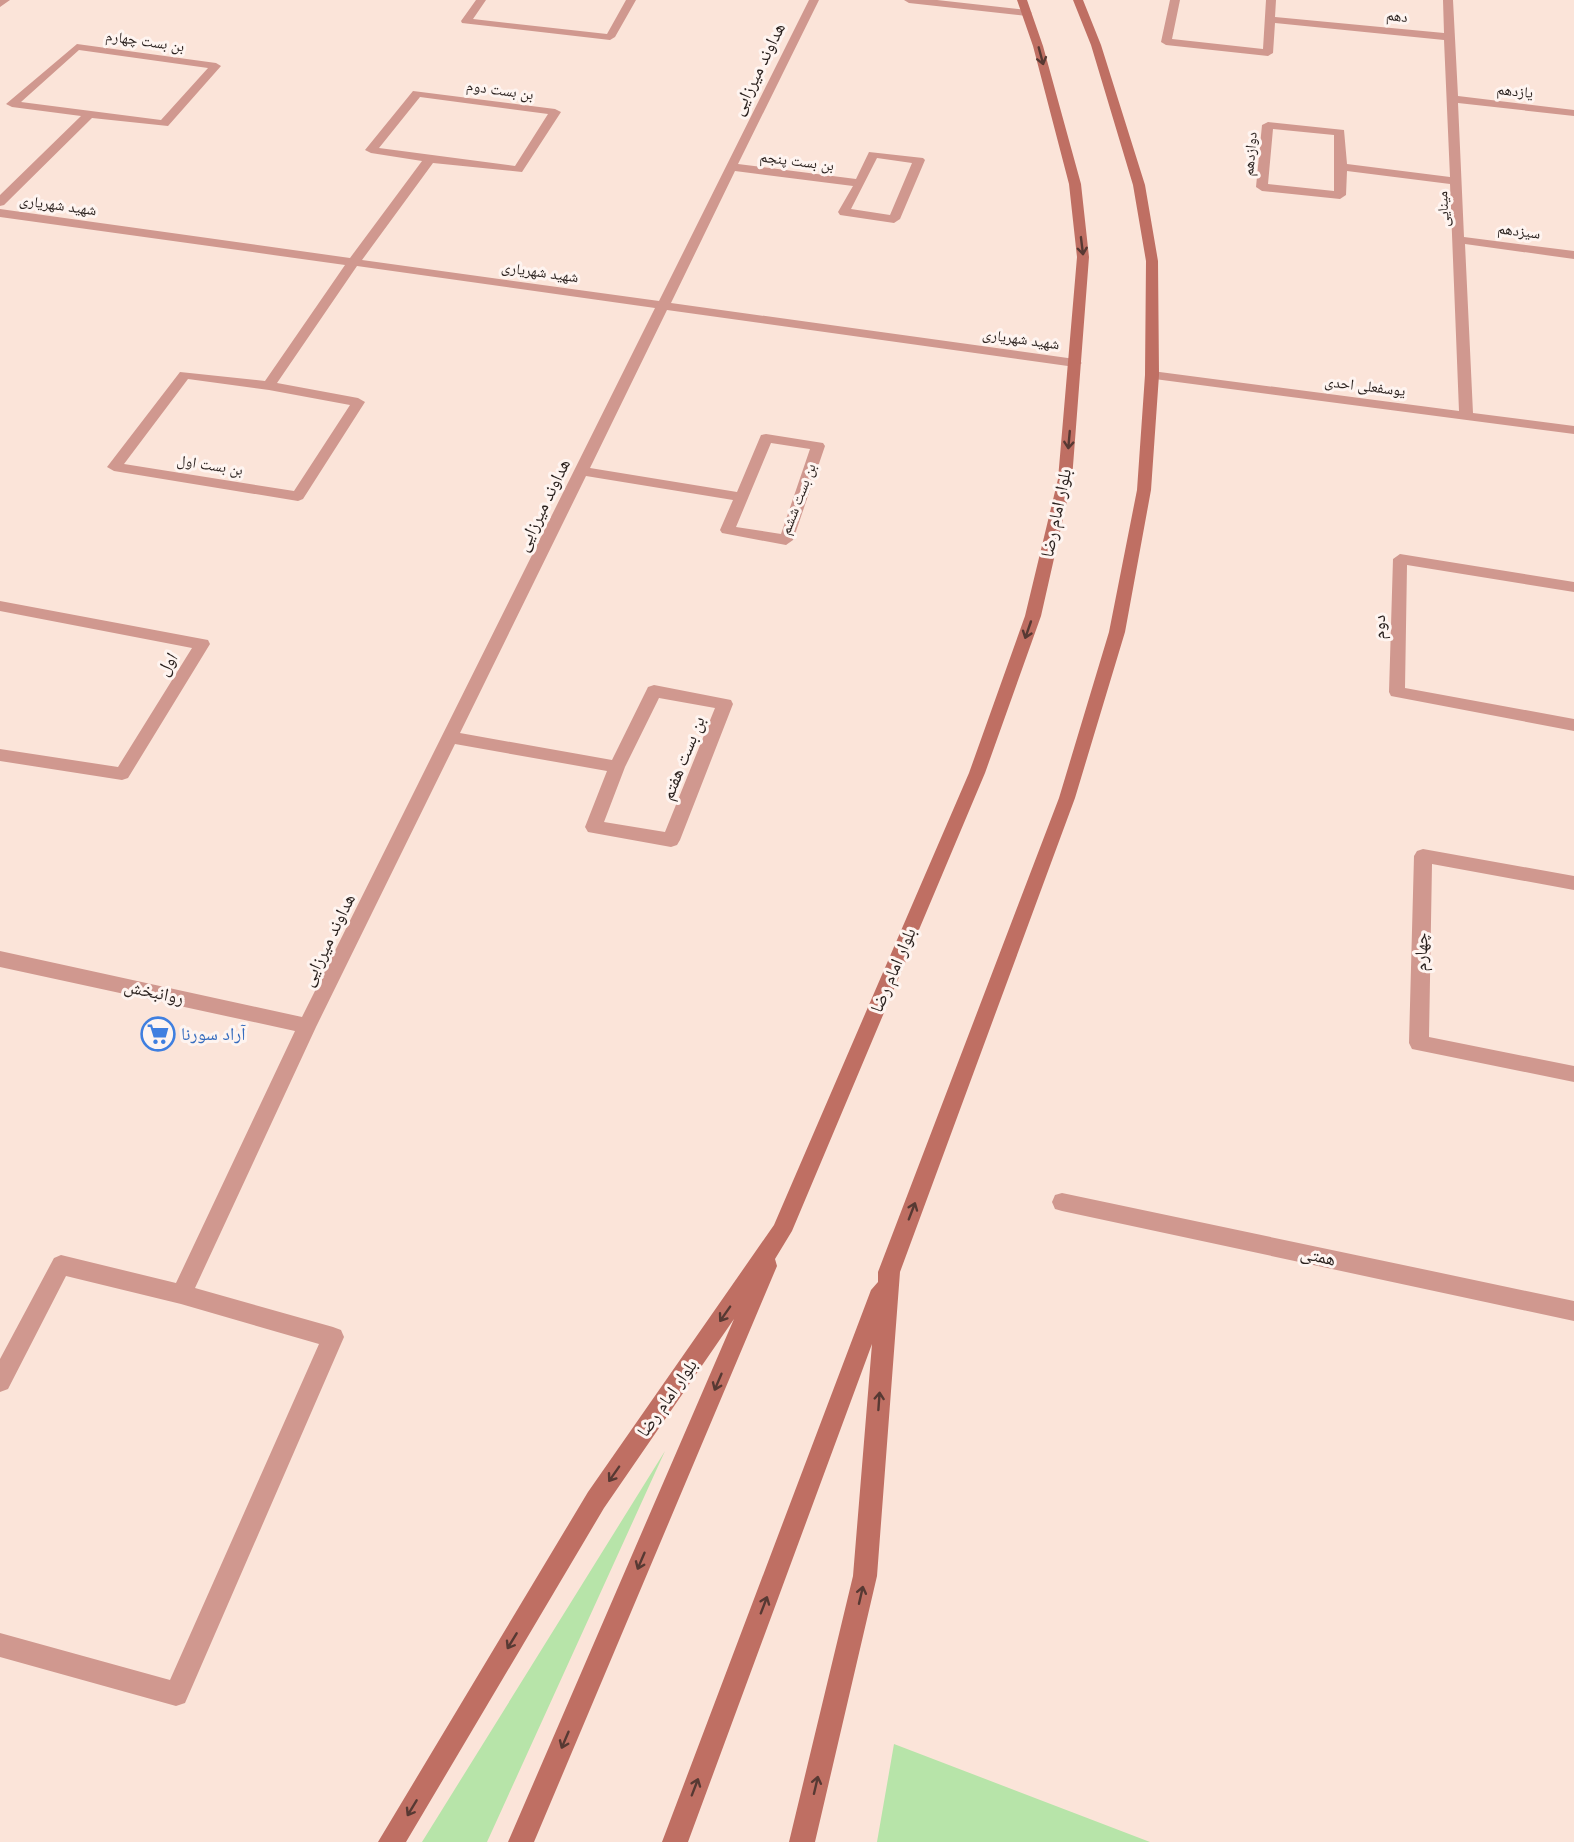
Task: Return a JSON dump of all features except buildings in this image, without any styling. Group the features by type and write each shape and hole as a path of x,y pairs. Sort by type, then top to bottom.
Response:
{"main road":[{"path":"675,1842 1067,798 1117,632 1144,490 1152,375 1152,261 1139,185 1096,45 1078,0"},
{"name":"بلوار امام رضا","path":"392,1842 596,1500 782,1231 977,773 1033,616 1065,479 1083,257 1075,184 1025,7"},
{"path":"521,1842 782,1231"},
{"path":"802,1842 866,1576 889,1272"}],"street":[{"path":"0,4 5,0"},
{"path":"481,0 466,21 610,37 632,0"},
{"name":"هداوند میرزایی","path":"182,1294 307,1026 814,0"},
{"path":"909,0 1025,7"},
{"path":"1175,0 1166,42 1268,53 1271,0"},
{"name":"مینایی","path":"1448,0 1466,416"},
{"name":"دهم","path":"1269,19 1450,37"},
{"name":"بن بست چهارم","path":"76,47 216,66 164,124 87,116 12,104 76,47"},
{"name":"بن بست دوم","path":"417,93 555,112 518,170 430,159 371,150 417,93"},
{"name":"یازدهم","path":"1453,99 1574,113"},
{"path":"0,202 87,116"},
{"name":"دوازدهم","path":"1268,125 1340,132 1341,166 1340,195 1262,187 1268,125"},
{"path":"873,154 919,160 894,219 844,212 860,183 873,154"},
{"path":"269,386 353,263 430,159"},
{"path":"1341,166 1456,181"},
{"name":"بن بست پنجم","path":"731,167 860,183"},
{"name":"شهید شهریاری","path":"0,213 1075,363"},
{"name":"سیزدهم","path":"1459,240 1574,255"},
{"name":"بن بست اول","path":"185,375 269,386 358,402 298,496 114,466 185,375"},
{"name":"یوسفعلی احدی","path":"1152,375 1574,430"},
{"name":"بن بست ششم","path":"766,438 818,446 786,540 727,530 742,497 766,438"},
{"path":"581,471 742,497"},
{"name":"دوم","path":"1574,587 1400,558 1397,692 1574,725"},
{"name":"اول","path":"0,606 202,644 122,774 0,755"},
{"name":"بن بست هفتم","path":"654,691 725,704 671,840 594,827 617,767 654,691"},
{"path":"450,737 617,767"},
{"name":"چهارم","path":"1574,883 1423,856 1419,1042 1574,1074"},
{"name":"روانبخش","path":"0,959 307,1026"},
{"name":"همتی","path":"1062,1202 1574,1311"},
{"path":"0,1382 61,1265 182,1294 333,1337 176,1694 0,1645"}],"green space":[{"path":"665,1451 487,1842 422,1842"},
{"path":"894,1744 1150,1842 877,1842"}],"place":[{"name":"آراد سورنا","path":"158,1034"}]}
